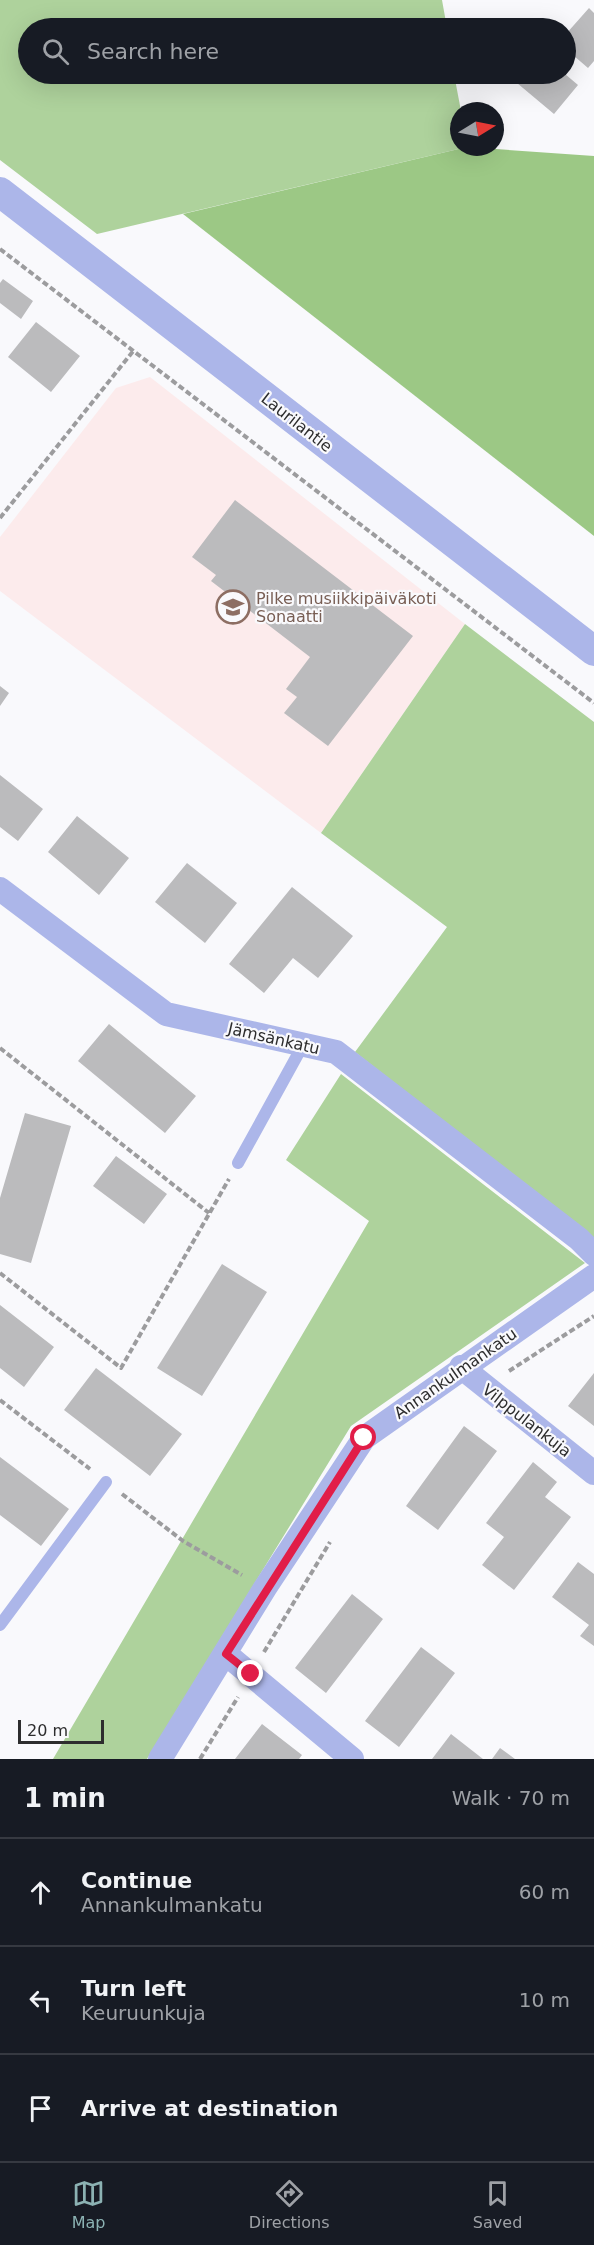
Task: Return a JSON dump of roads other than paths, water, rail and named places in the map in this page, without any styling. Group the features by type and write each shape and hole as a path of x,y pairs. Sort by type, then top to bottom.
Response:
{"street":[{"name":"Laurilantie","path":"0,192 594,651"},
{"name":"Jämsänkatu","path":"0,889 166,1014 336,1052 579,1239 594,1254"},
{"name":"Annankulmankatu","path":"160,1759 265,1588 364,1438 461,1367 594,1276"},
{"name":"Vilppulankuja","path":"461,1367 594,1473"},
{"path":"226,1654 352,1759"}],"lane":[{"path":"237,1163 303,1045"},
{"path":"0,1625 106,1482"}],"place":[{"name":"Pilke musiikkipäiväkoti Sonaatti","path":"233,607"}]}
